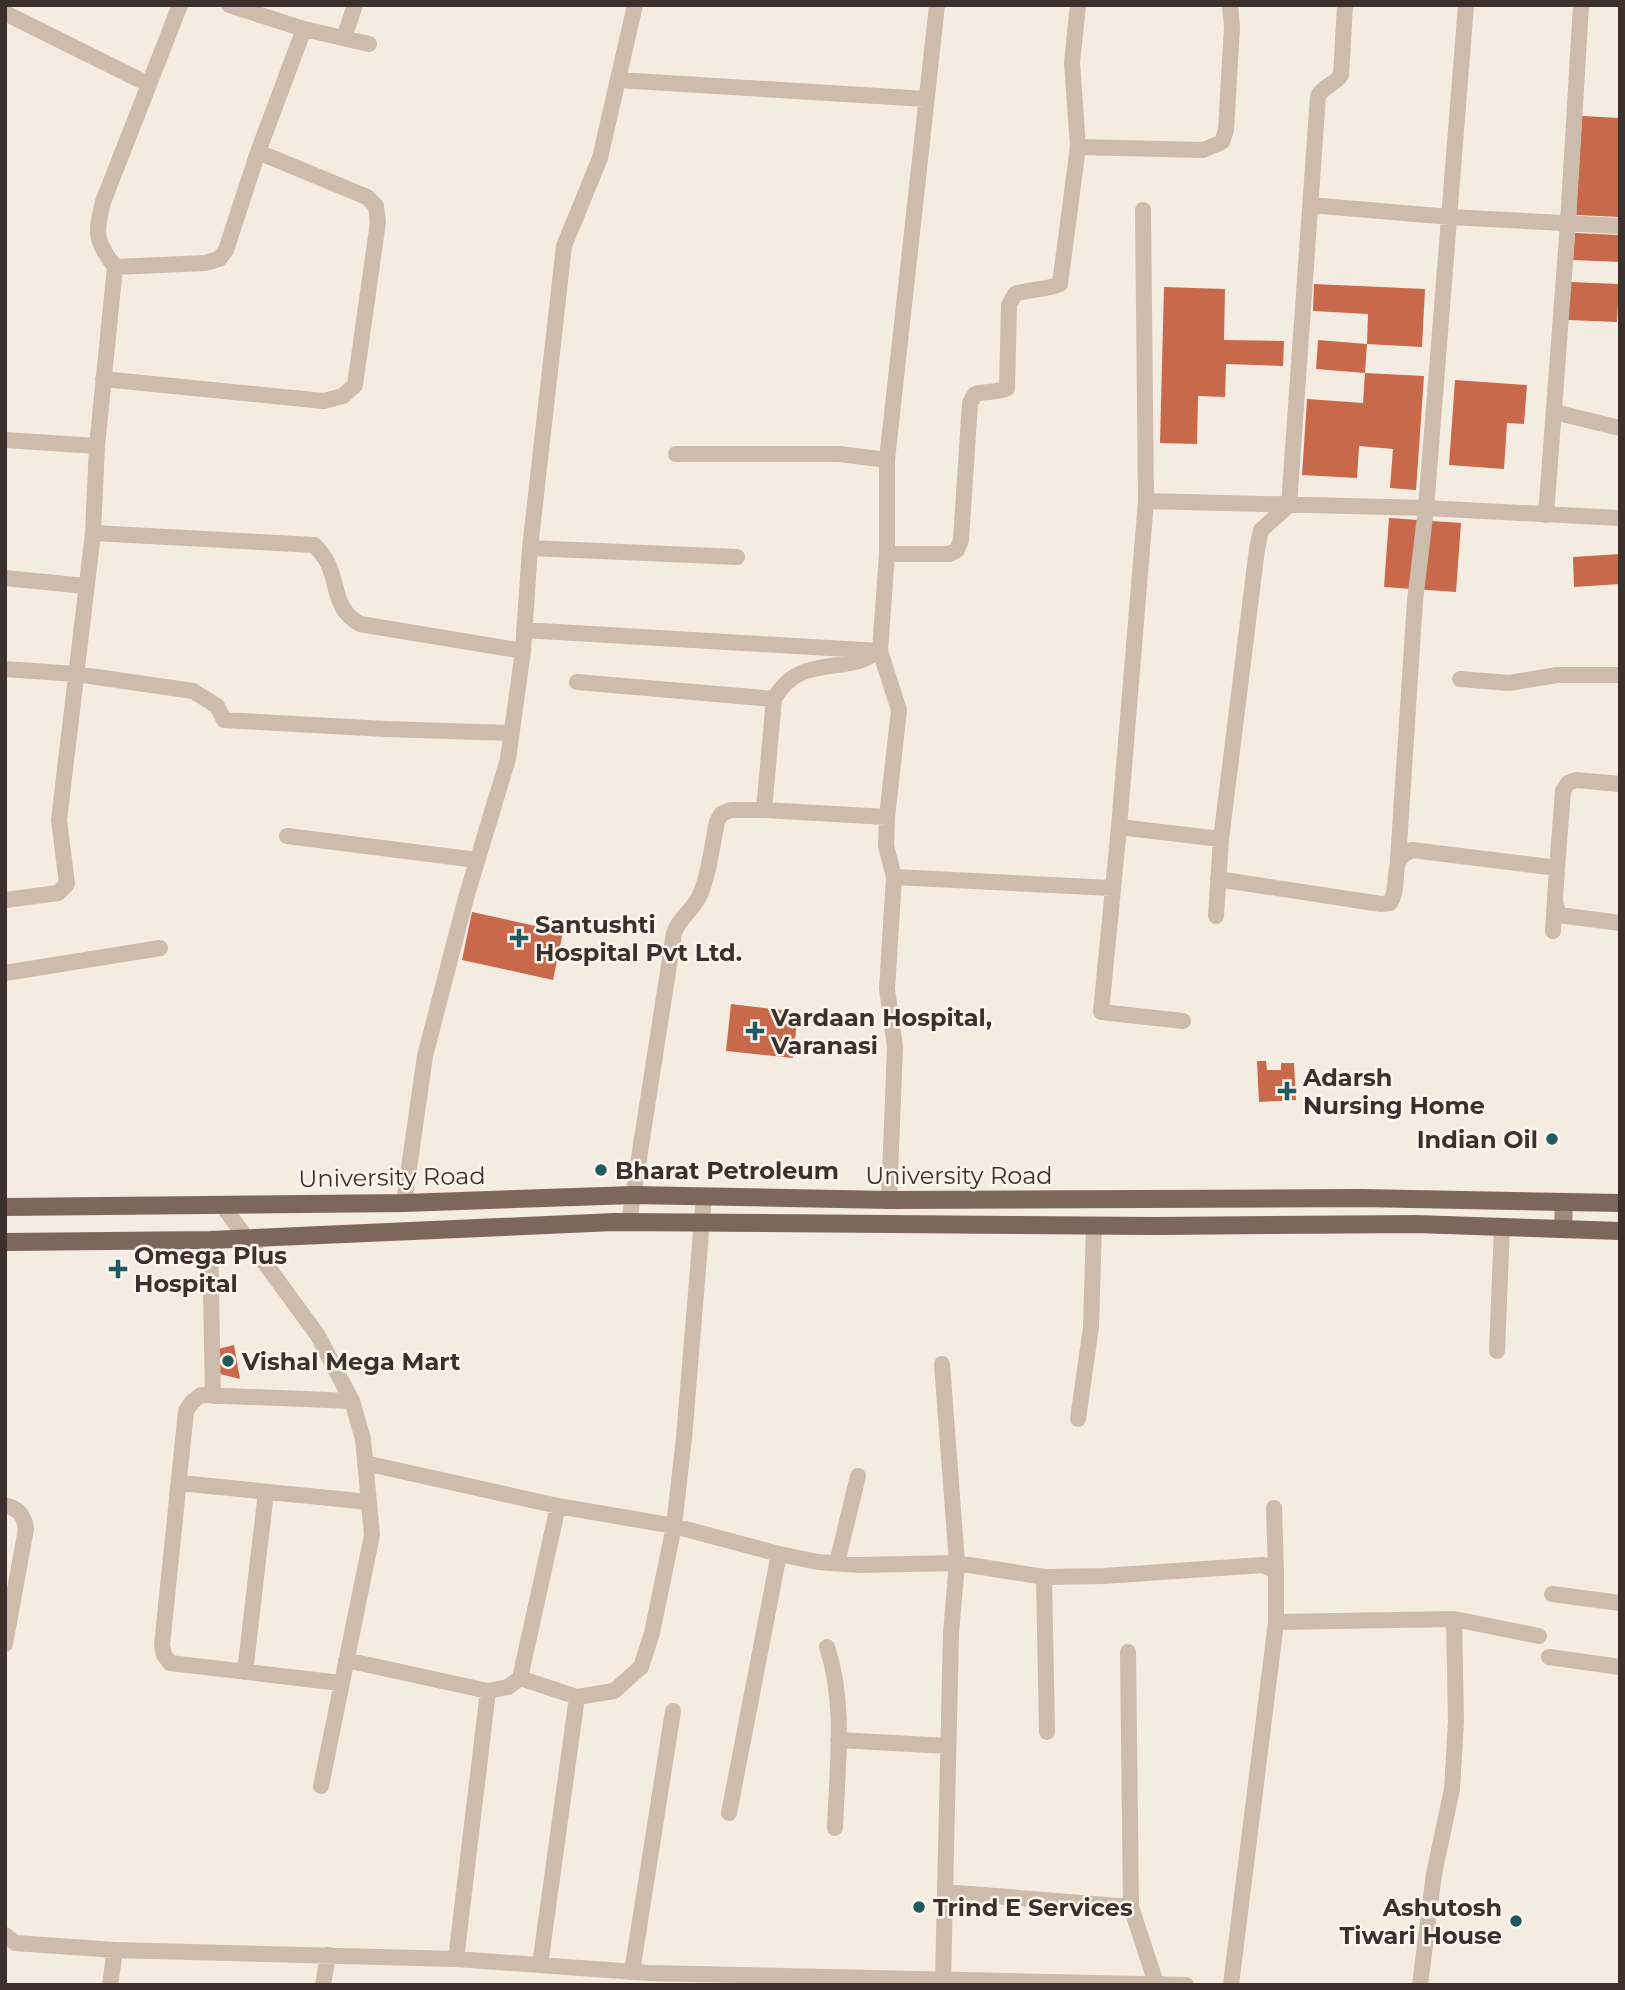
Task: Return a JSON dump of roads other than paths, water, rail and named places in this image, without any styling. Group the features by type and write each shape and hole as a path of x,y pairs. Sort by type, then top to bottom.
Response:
{"main road":[{"name":"University Road","path":"5,1207 404,1203 633,1195 889,1200 1362,1198 1620,1203"},
{"path":"1563,1229 1564,1202"},
{"path":"5,1242 210,1240 629,1222 1094,1226 1416,1224 1620,1231"}],"street":[{"path":"5,900 58,893 67,884 59,820 93,533 97,446 115,267 102,250 96,229 103,202 180,5"},
{"path":"229,5 304,29 369,44"},
{"path":"344,38 355,5"},
{"path":"404,1203 425,1056 477,860 508,759 523,652 530,548 564,246 600,158 635,5"},
{"path":"889,1200 895,1047 887,989 894,877 887,846 887,817 899,709 880,651 887,554 887,460 937,5"},
{"path":"887,554 949,554 957,550 961,540 970,403 975,394 985,391 1000,392 1007,388 1009,305 1014,294 1027,289 1050,288 1060,284 1079,147 1072,62 1078,6 1071,5"},
{"path":"1079,147 1203,150 1222,142 1226,130 1232,27 1230,5"},
{"path":"1216,916 1221,839 1257,549 1261,530 1289,505 1318,96 1341,75 1345,5"},
{"path":"1218,879 1381,904 1390,903 1394,896 1415,601 1426,508 1466,5"},
{"path":"1546,515 1581,5"},
{"path":"5,13 148,84"},
{"path":"115,267 205,263 219,259 226,250 258,152 304,29"},
{"path":"618,80 926,99"},
{"path":"103,379 324,401 343,396 355,385 378,222 376,206 368,197 258,152"},
{"path":"1310,205 1450,217 1620,226"},
{"path":"1143,210 1146,501 1101,1012 1183,1021"},
{"path":"1554,412 1620,428"},
{"path":"5,440 97,446"},
{"path":"676,454 839,454 887,460"},
{"path":"1146,501 1426,508 1620,518"},
{"path":"93,533 314,545 325,554 331,564 341,607 350,618 360,624 523,652"},
{"path":"530,548 737,557"},
{"path":"5,578 86,586"},
{"path":"524,630 880,651"},
{"path":"764,810 774,699 779,690 811,668 860,661 880,651"},
{"path":"5,668 76,674 193,691 217,706 224,720 372,729 512,733"},
{"path":"1460,679 1510,683 1557,675 1620,675"},
{"path":"577,682 774,699"},
{"path":"1553,931 1563,791 1568,783 1576,780 1620,784"},
{"path":"629,1222 677,923 697,901 702,889 721,814 731,810 764,810 887,817"},
{"path":"1119,827 1221,839"},
{"path":"287,836 477,860"},
{"path":"1398,860 1403,853 1412,850 1557,868"},
{"path":"894,877 1112,888"},
{"path":"1555,902 1559,915 1620,923"},
{"path":"5,973 160,948"},
{"path":"520,1678 577,1697 614,1691 641,1667 652,1633 674,1526 704,1196"},
{"path":"222,1205 317,1334 352,1401 363,1439 372,1535 321,1786"},
{"path":"1078,1419 1091,1327 1094,1226"},
{"path":"1497,1351 1502,1227"},
{"path":"210,1240 213,1396"},
{"path":"942,1364 957,1563 951,1633 943,1981"},
{"path":"341,1683 170,1663 164,1655 162,1645 186,1410 192,1402 201,1395 352,1401"},
{"path":"365,1463 558,1506 674,1526 779,1555 837,1563 957,1563 1044,1577 1104,1576 1263,1565 1276,1571"},
{"path":"837,1563 858,1476"},
{"path":"180,1483 369,1502"},
{"path":"245,1672 266,1492"},
{"path":"5,1505 15,1508 25,1517 26,1529 5,1644"},
{"path":"346,1660 488,1691 508,1686 520,1678 558,1506"},
{"path":"1231,1985 1276,1622 1274,1508"},
{"path":"729,1813 779,1555"},
{"path":"1044,1577 1047,1731"},
{"path":"1552,1594 1620,1603"},
{"path":"1276,1622 1454,1619 1539,1636"},
{"path":"1420,1985 1434,1874 1452,1789 1456,1721 1454,1619"},
{"path":"827,1647 835,1670 839,1717 835,1828"},
{"path":"1128,1652 1130,1907 1156,1983"},
{"path":"1549,1657 1620,1667"},
{"path":"456,1959 488,1691"},
{"path":"540,1965 577,1697"},
{"path":"632,1972 673,1711"},
{"path":"838,1740 948,1746"},
{"path":"945,1892 1130,1907"},
{"path":"5,1935 15,1943 115,1950 456,1959 632,1972 863,1982 1186,1985"},
{"path":"110,1985 115,1950"},
{"path":"323,1985 328,1955"}],"place":[{"name":"Santushti Hospital Pvt Ltd.","path":"519,938"},
{"name":"Vardaan Hospital, Varanasi","path":"755,1031"},
{"name":"Adarsh Nursing Home","path":"1287,1091"},
{"name":"Indian Oil","path":"1552,1139"},
{"name":"Bharat Petroleum","path":"601,1170"},
{"name":"Omega Plus Hospital","path":"118,1269"},
{"name":"Vishal Mega Mart","path":"228,1361"},
{"name":"Trind E Services","path":"919,1907"},
{"name":"Ashutosh Tiwari House","path":"1516,1921"}]}
